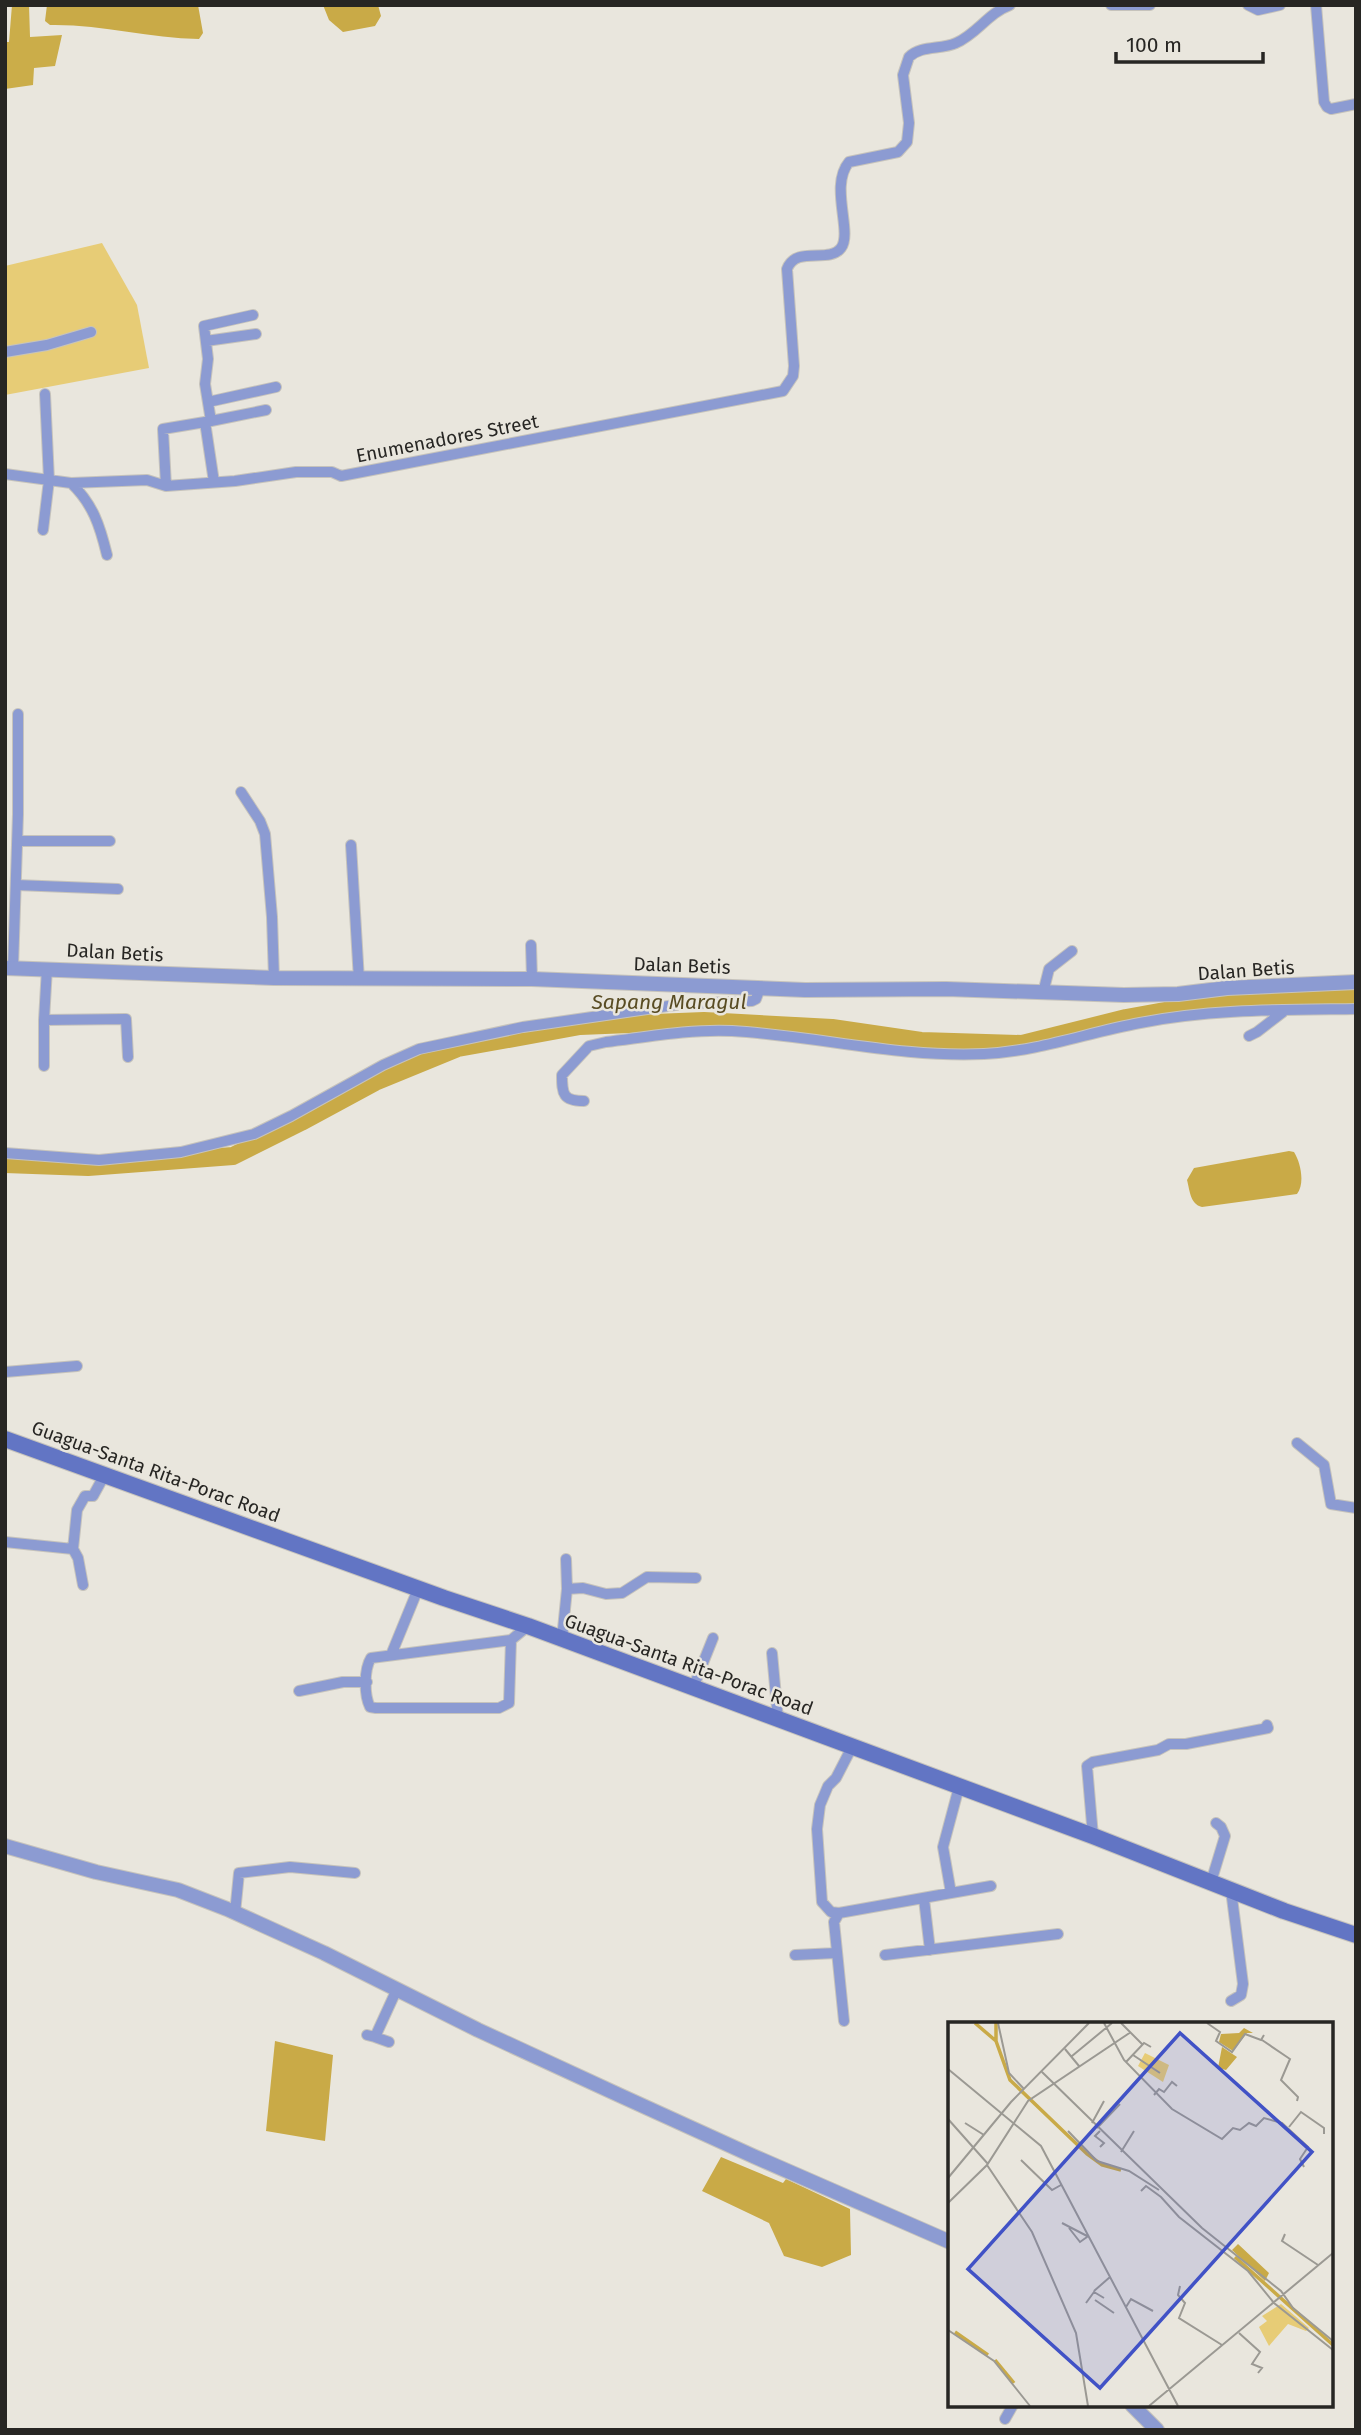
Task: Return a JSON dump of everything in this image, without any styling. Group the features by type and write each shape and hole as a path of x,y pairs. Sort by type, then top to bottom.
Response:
{"main road":[{"name":"Guagua-Santa Rita-Porac Road","path":"5,1439 418,1589 528,1626 1093,1836 1284,1912 1356,1936"}],"street":[{"name":"Enumenadores Street","path":"5,474 71,483 147,480 166,486 296,472 332,472 341,476 615,421 783,391 793,376 787,269 790,261 836,252 841,247 841,185 849,162 898,152 907,142 909,123 903,75 909,57 919,51 956,44 979,28 992,14 1010,5"},
{"path":"1111,5 1150,5"},
{"path":"1248,5 1258,10 1280,5"},
{"path":"1315,5 1326,107 1331,109 1356,104"},
{"path":"214,482 205,384 208,371 204,328 206,324 253,315"},
{"path":"5,352 47,345 91,332"},
{"path":"206,341 256,334"},
{"path":"208,402 276,387"},
{"path":"43,530 49,480 45,394"},
{"path":"166,486 163,429 265,410"},
{"path":"71,483 84,495 96,516 107,555"},
{"path":"9,968 16,885 18,714"},
{"path":"241,792 260,821 265,834 274,978"},
{"path":"17,841 110,841"},
{"path":"351,845 359,980"},
{"path":"16,885 118,889"},
{"path":"531,945 532,979"},
{"path":"1043,993 1049,969 1072,951"},
{"name":"Dalan Betis","path":"9,968 274,978 532,979 805,990 946,989 1124,995 1356,982"},
{"path":"44,1066 47,968"},
{"path":"5,1153 99,1160 205,1147 254,1134 383,1065 419,1049 523,1027 682,1003 752,1001 756,999 760,988"},
{"path":"584,1101 567,1098 562,1075 589,1046 606,1042 728,1031 939,1055 985,1054 1028,1051 1141,1022 1237,1010 1283,1012 1356,1009"},
{"path":"1249,1036 1283,1012"},
{"path":"44,1020 127,1019 128,1057"},
{"path":"5,1372 77,1366"},
{"path":"1297,1443 1324,1465 1331,1504 1356,1508"},
{"path":"83,1585 78,1558 73,1549 77,1510 85,1496 93,1496 104,1476"},
{"path":"5,1542 73,1549"},
{"path":"562,1639 567,1589 566,1559"},
{"path":"567,1589 583,1588 606,1594 622,1593 647,1577 696,1578"},
{"path":"390,1655 418,1589"},
{"path":"511,1640 509,1703 499,1708 370,1707 367,1700 367,1665 371,1658 511,1640 528,1626"},
{"path":"693,1688 713,1637"},
{"path":"772,1653 778,1719"},
{"path":"299,1691 343,1682 367,1682"},
{"path":"1093,1836 1087,1766 1093,1762 1157,1751 1169,1744 1185,1744 1268,1728 1267,1725"},
{"path":"852,1747 836,1778 828,1786 820,1805 817,1829 822,1902 831,1912 839,1913 991,1886"},
{"path":"951,1893 943,1847 959,1787"},
{"path":"1210,1882 1225,1836 1221,1827 1216,1824"},
{"path":"5,1846 178,1890 235,1913 490,2035 753,2156 948,2241"},
{"path":"235,1913 239,1873 290,1867 355,1874"},
{"path":"1231,1890 1243,1984 1241,1995 1231,2001"},
{"path":"924,1899 930,1950"},
{"path":"839,1913 834,1922 844,2021"},
{"path":"885,1955 1058,1934"},
{"path":"795,1955 836,1953"},
{"path":"389,2042 371,2036 397,1989"},
{"path":"1005,2419 1012,2407"},
{"path":"1134,2407 1157,2430"}],"shaded area":[{"path":"12,5 29,5 30,37 62,35 55,66 34,68 33,85 5,89 5,42 9,42"},
{"path":"47,5 198,5 203,33 199,39 50,25 45,21"},
{"path":"323,5 378,5 381,16 375,26 343,32 329,20"},
{"path":"102,243 137,305 149,368 5,395 5,266"},
{"path":"1294,1152 1300,1167 1301,1185 1297,1194 1202,1207 1193,1200 1187,1180 1194,1168"},
{"path":"275,2041 333,2055 325,2141 266,2131"},
{"path":"721,2157 783,2183 786,2179 850,2209 851,2255 822,2267 784,2256 769,2223 702,2191"}],"waterway":[{"name":"Sapang Maragul","path":"5,1164 88,1167 233,1156 375,1082 458,1048 580,1026 704,1021 832,1028 921,1041 1022,1044 1126,1018 1214,1002 1356,997"}]}
